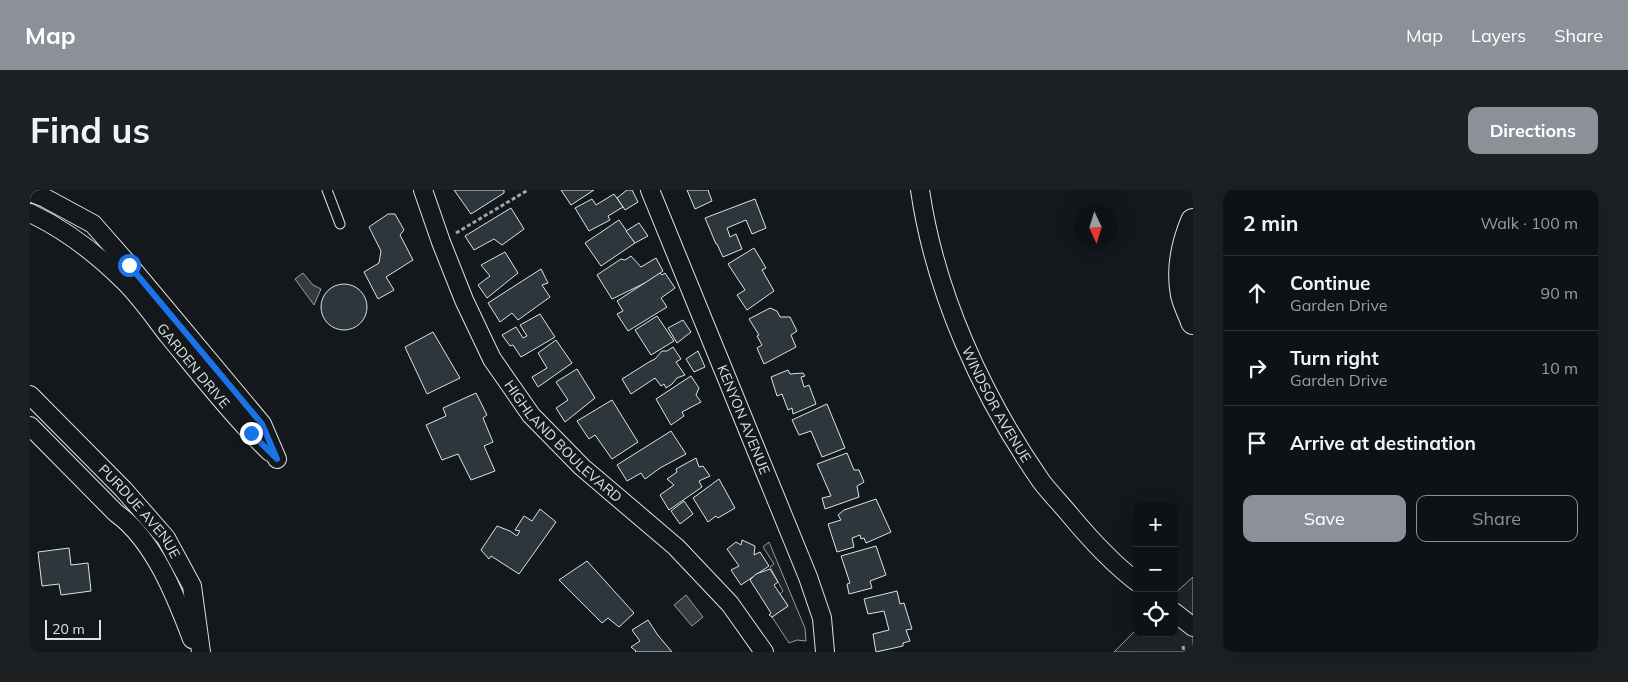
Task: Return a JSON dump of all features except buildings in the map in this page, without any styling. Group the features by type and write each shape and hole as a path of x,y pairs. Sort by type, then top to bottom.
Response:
{"main road":[{"path":"1193,221 1186,238 1180,268 1183,297 1193,322"}],"street":[{"name":"HIGHLAND BOULEVARD","path":"423,190 464,300 492,359 531,415 582,468 676,547 730,604 764,652"},
{"name":"KENYON AVENUE","path":"650,190 808,577 822,618 825,652"},
{"name":"WINDSOR AVENUE","path":"920,190 934,256 950,308 974,364 1007,427 1042,482 1089,537 1133,578"},
{"name":"GARDEN DRIVE","path":"30,192 93,224 262,424 277,459 235,415 126,283 81,242 30,213"},
{"name":"PURDUE AVENUE","path":"30,395 124,490 166,538 192,586 199,652"},
{"name":"PURDUE AVENUE","path":"30,426 126,521 154,555 174,594 199,652"},
{"path":"1178,615 1193,627"}],"lane":[{"path":"327,190 340,224"}],"path":[{"path":"441,242 528,190"},
{"path":"1183,646 1184,652"}],"shaded area":[{"path":"303,273 313,285 321,289 314,305 295,279"},
{"path":"769,542 805,628 806,641 797,640 789,643 772,617 788,606 780,594 783,591 770,567 774,564 763,547"},
{"path":"1193,577 1193,652 1114,652 1133,633 1133,637 1178,637 1178,590"},
{"path":"686,595 703,617 692,626 674,605"}],"route":[{"path":"129,265 262,424 277,459 251,433"}]}
